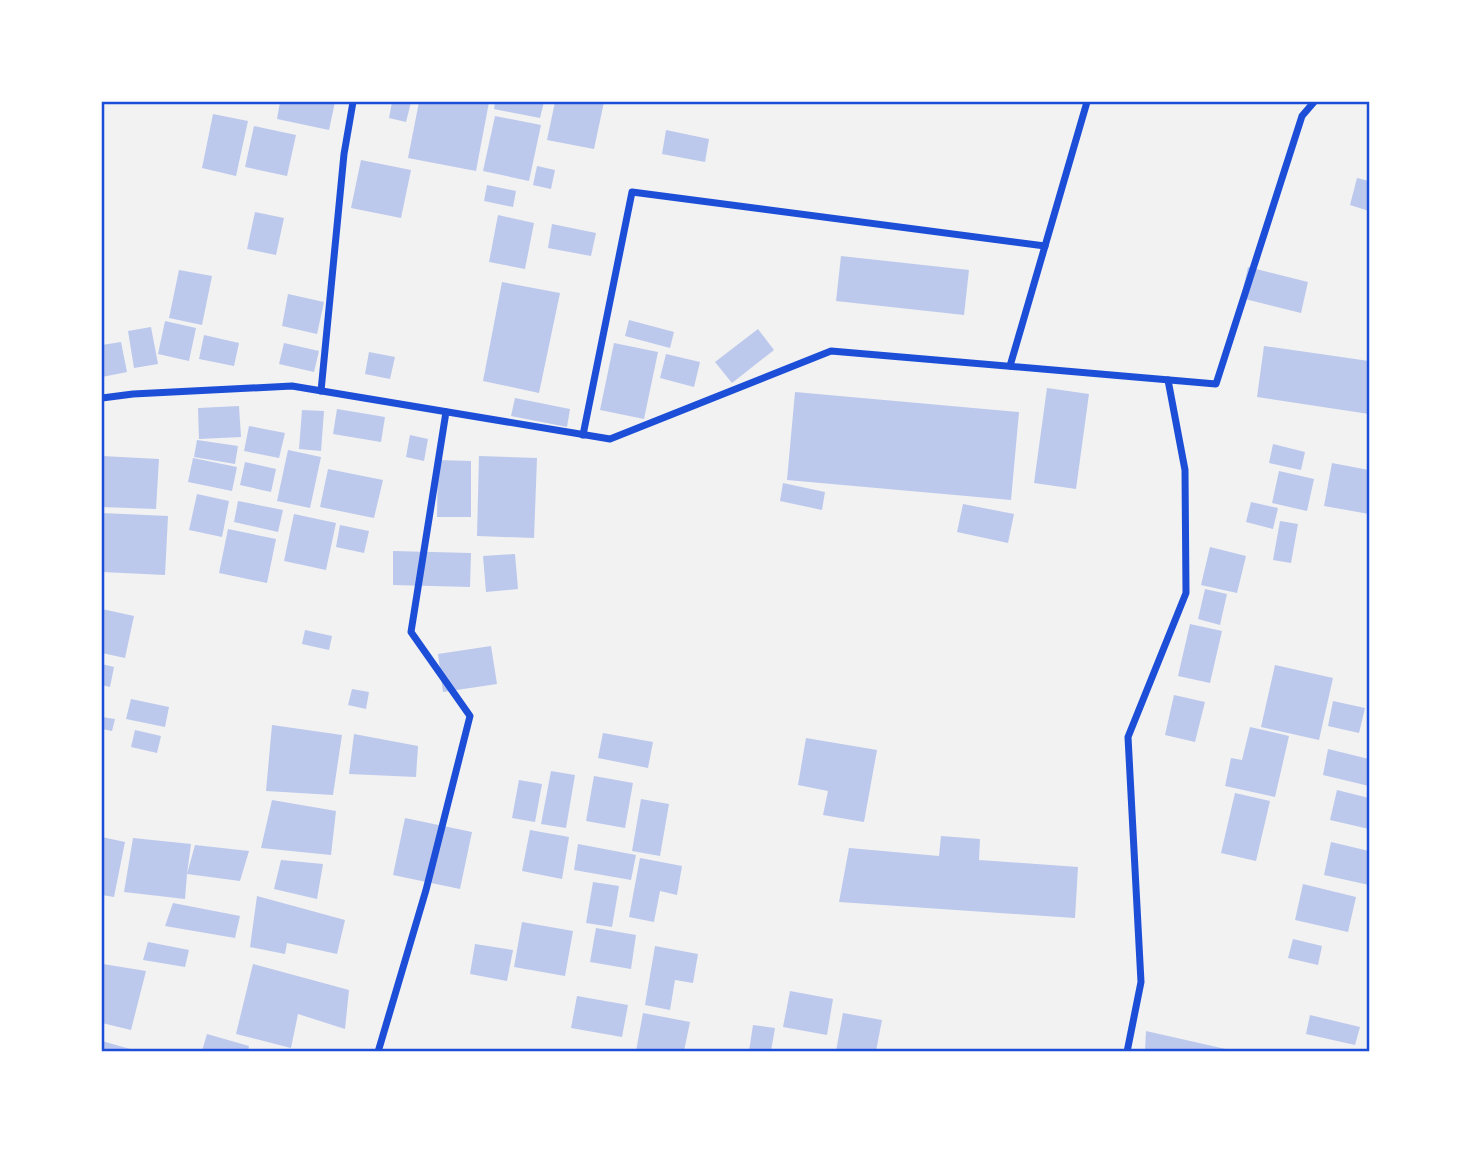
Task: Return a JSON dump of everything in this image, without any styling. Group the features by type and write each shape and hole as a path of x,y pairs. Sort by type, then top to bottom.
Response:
{"street":[{"path":"321,391 344,154 353,102"},
{"path":"1010,366 1087,102"},
{"path":"102,398 132,394 292,386 610,439 831,351 1216,384 1302,116 1314,102"},
{"path":"583,435 632,192 1045,246"},
{"path":"1128,1052 1141,982 1128,737 1186,593 1185,470 1168,380"},
{"path":"378,1052 426,890 470,716 411,632 446,412"}],"building":[{"path":"280,102 335,102 329,130 277,119"},
{"path":"392,102 411,102 406,122 389,118"},
{"path":"419,102 489,102 476,171 408,158"},
{"path":"495,102 544,102 540,118 494,109"},
{"path":"555,102 604,102 594,149 547,140"},
{"path":"213,114 248,121 236,176 202,168"},
{"path":"495,116 541,125 529,181 483,171"},
{"path":"254,126 296,135 287,176 245,167"},
{"path":"666,130 709,139 705,162 662,154"},
{"path":"361,160 411,170 401,218 351,208"},
{"path":"537,166 555,170 551,189 533,185"},
{"path":"1357,178 1369,181 1369,211 1350,205"},
{"path":"487,185 516,191 513,207 484,201"},
{"path":"255,212 284,218 276,255 247,249"},
{"path":"498,215 534,223 525,269 489,262"},
{"path":"552,224 596,233 591,256 548,248"},
{"path":"841,256 969,270 964,315 836,301"},
{"path":"1248,267 1308,282 1301,313 1241,298"},
{"path":"179,270 212,276 202,325 169,318"},
{"path":"502,282 560,293 539,393 483,381"},
{"path":"288,294 324,302 317,334 282,326"},
{"path":"629,320 674,332 670,348 625,336"},
{"path":"165,321 196,328 189,361 158,354"},
{"path":"151,327 158,364 134,368 128,331"},
{"path":"758,329 774,350 732,383 715,362"},
{"path":"204,335 239,343 234,366 199,359"},
{"path":"121,342 127,372 102,377 102,345"},
{"path":"284,343 319,351 314,372 279,364"},
{"path":"614,343 658,352 644,419 600,410"},
{"path":"1264,346 1369,361 1369,414 1257,397"},
{"path":"369,352 395,357 390,379 365,374"},
{"path":"666,354 700,362 694,387 660,378"},
{"path":"1047,388 1089,394 1076,489 1034,483"},
{"path":"795,392 1019,412 1011,500 787,480"},
{"path":"515,398 570,409 567,427 511,416"},
{"path":"239,406 241,437 199,439 198,408"},
{"path":"337,409 385,417 381,442 333,434"},
{"path":"302,410 324,411 321,451 299,449"},
{"path":"249,426 285,433 279,458 244,451"},
{"path":"410,435 428,439 424,461 406,457"},
{"path":"197,440 238,446 235,464 194,457"},
{"path":"1273,444 1305,452 1301,470 1269,463"},
{"path":"288,450 321,457 310,508 277,501"},
{"path":"102,456 159,459 156,509 102,507"},
{"path":"479,456 537,458 534,538 477,536"},
{"path":"193,458 237,467 232,491 188,482"},
{"path":"438,460 471,461 471,517 437,517"},
{"path":"245,462 276,469 271,492 240,485"},
{"path":"1332,463 1369,470 1369,514 1324,506"},
{"path":"328,469 383,480 374,518 320,507"},
{"path":"1279,471 1314,479 1307,511 1272,503"},
{"path":"783,483 825,492 822,510 780,501"},
{"path":"197,494 229,501 222,537 189,530"},
{"path":"238,501 283,510 278,532 234,522"},
{"path":"1251,502 1278,508 1273,529 1246,522"},
{"path":"963,504 1014,514 1008,543 957,532"},
{"path":"102,513 168,516 165,575 102,572"},
{"path":"294,514 336,523 326,570 284,561"},
{"path":"1280,521 1298,524 1291,563 1273,560"},
{"path":"340,525 369,531 364,553 336,547"},
{"path":"228,529 276,539 267,583 219,573"},
{"path":"1210,547 1246,556 1237,593 1201,585"},
{"path":"393,551 471,553 470,587 393,585"},
{"path":"515,554 518,589 486,592 483,556"},
{"path":"1205,589 1227,594 1220,625 1198,619"},
{"path":"102,609 134,616 125,658 102,653"},
{"path":"1190,624 1222,631 1210,683 1178,676"},
{"path":"305,630 332,636 329,650 302,644"},
{"path":"491,646 497,684 443,692 438,654"},
{"path":"102,664 114,667 110,687 102,685"},
{"path":"1275,665 1333,678 1319,740 1261,727"},
{"path":"352,689 369,692 366,709 348,705"},
{"path":"1174,695 1205,702 1195,742 1165,735"},
{"path":"131,699 169,707 165,727 126,719"},
{"path":"1333,701 1365,708 1359,733 1328,726"},
{"path":"102,717 115,719 112,731 102,729"},
{"path":"272,725 342,735 333,795 266,791"},
{"path":"1250,727 1289,736 1275,797 1225,786 1231,758 1242,760"},
{"path":"135,730 161,736 157,753 131,747"},
{"path":"603,733 653,742 648,768 598,758"},
{"path":"354,734 418,746 416,777 349,774"},
{"path":"806,738 877,750 864,822 823,815 828,791 798,785"},
{"path":"1328,749 1369,759 1369,786 1323,775"},
{"path":"551,771 575,775 566,828 541,824"},
{"path":"594,776 633,783 625,828 586,821"},
{"path":"519,780 542,784 535,822 512,818"},
{"path":"1337,790 1369,798 1369,829 1330,820"},
{"path":"1235,793 1270,801 1256,861 1221,853"},
{"path":"641,799 669,804 660,856 632,851"},
{"path":"272,800 336,811 331,855 261,848"},
{"path":"405,818 472,832 460,889 393,875"},
{"path":"530,830 569,837 562,879 522,871"},
{"path":"941,836 980,839 979,860 1078,867 1075,918 839,902 849,848 939,856"},
{"path":"102,837 125,842 114,897 102,895"},
{"path":"133,838 191,844 185,899 124,892"},
{"path":"1331,842 1369,851 1369,885 1324,875"},
{"path":"578,844 636,855 631,880 574,870"},
{"path":"195,845 249,851 240,881 187,874"},
{"path":"640,858 682,866 677,895 660,891 654,922 629,917"},
{"path":"281,860 323,864 317,899 274,889"},
{"path":"593,882 619,886 612,927 586,923"},
{"path":"1303,884 1356,897 1348,932 1295,920"},
{"path":"257,896 345,920 337,954 287,943 285,954 250,947"},
{"path":"173,903 240,916 235,938 165,926"},
{"path":"522,922 573,931 565,976 514,967"},
{"path":"596,928 636,935 631,969 590,962"},
{"path":"1293,939 1322,946 1318,965 1288,958"},
{"path":"148,942 189,950 185,967 143,960"},
{"path":"475,944 513,950 507,981 470,974"},
{"path":"655,946 698,954 693,983 675,980 670,1010 645,1005"},
{"path":"103,964 146,971 131,1030 102,1023"},
{"path":"253,964 349,990 345,1029 298,1014 291,1048 236,1034"},
{"path":"790,991 833,999 827,1035 783,1027"},
{"path":"577,996 628,1005 622,1037 571,1028"},
{"path":"643,1013 690,1022 684,1051 636,1051"},
{"path":"843,1013 882,1020 876,1051 836,1051"},
{"path":"1310,1015 1360,1027 1355,1045 1306,1034"},
{"path":"753,1025 775,1028 771,1051 749,1051"},
{"path":"1146,1031 1230,1050 1230,1051 1145,1051"},
{"path":"207,1034 249,1046 248,1051 202,1051"},
{"path":"102,1041 137,1051 102,1051"}]}
